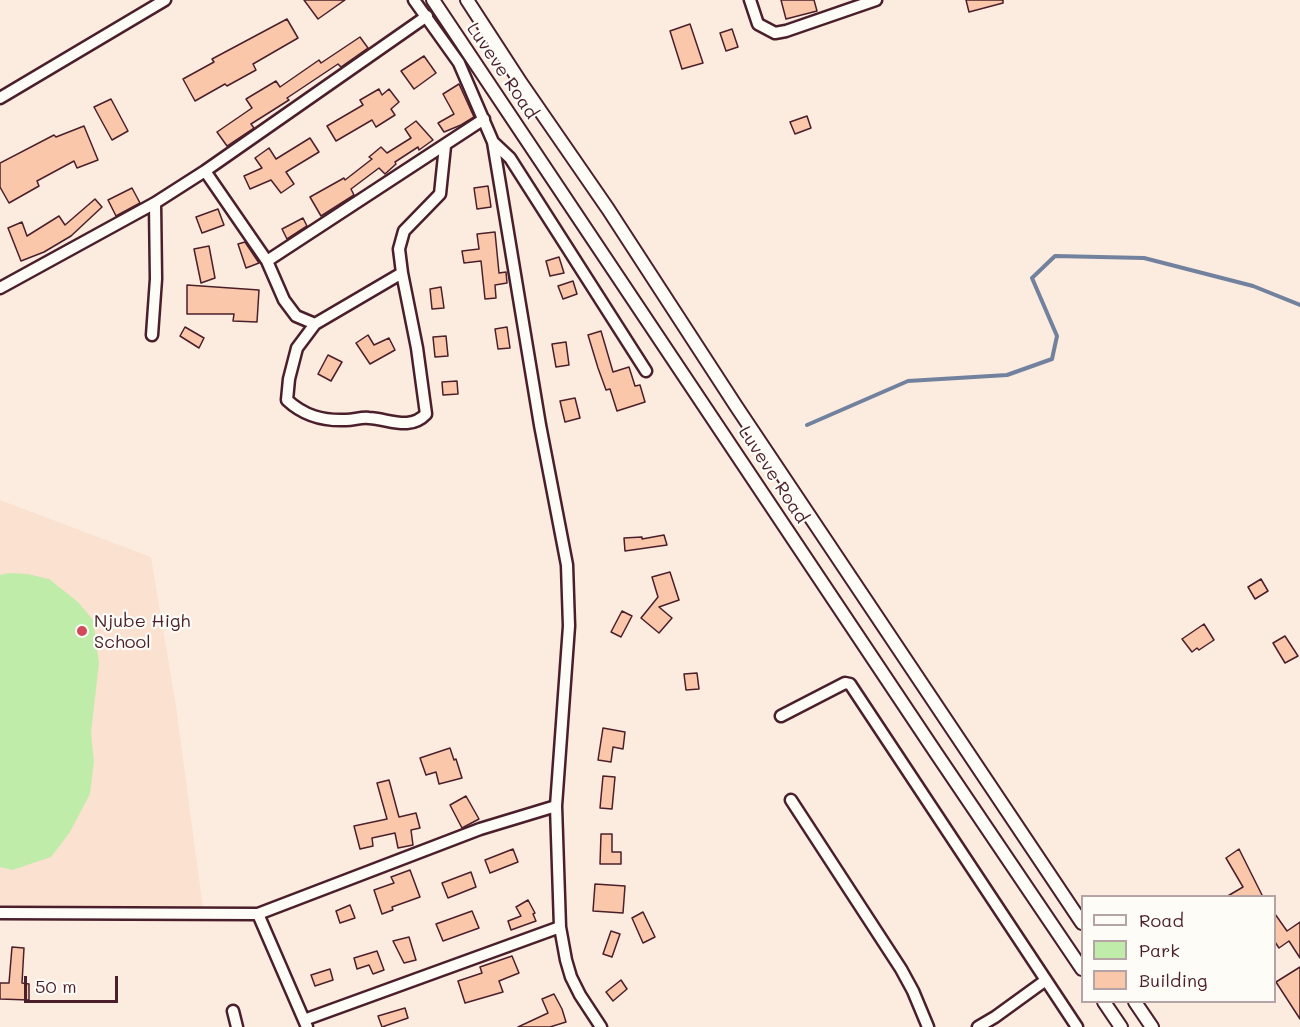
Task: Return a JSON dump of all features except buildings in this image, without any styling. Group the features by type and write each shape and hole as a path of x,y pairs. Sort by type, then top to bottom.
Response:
{"street":[{"path":"0,98 165,0"},
{"path":"414,0 459,63 493,142 540,425 567,565 569,626 556,806 560,927 571,977 601,1027"},
{"name":"Luveve Road","path":"433,0 1081,966"},
{"name":"Luveve Road","path":"467,0 520,83 608,209 736,406 1081,920"},
{"path":"750,0 758,24 775,33 876,0"},
{"path":"0,288 155,203 205,171 427,16"},
{"path":"267,261 484,119"},
{"path":"493,142 510,158 646,371"},
{"path":"402,273 315,324 297,348 287,400 304,413 327,421 370,418 408,423 420,420 426,414 399,249 404,231 440,194 445,146"},
{"path":"205,171 267,261 284,300 296,316 315,324"},
{"path":"152,335 156,279 155,203"},
{"path":"781,716 845,683 850,684 1077,1027"},
{"path":"791,800 901,969 928,1027"},
{"path":"0,913 258,914 480,829 556,806"},
{"path":"258,914 306,1024 560,927"},
{"path":"978,1027 1046,980"},
{"path":"1105,1003 1121,1027"},
{"path":"1136,1003 1152,1027"},
{"path":"233,1011 237,1027"}],"shaded area":[{"name":"Njube High School","path":"0,500 151,557 176,706 203,908 61,908 0,905"}],"green space":[{"path":"28,574 49,579 78,602 93,620 99,663 91,733 94,762 90,794 70,832 51,857 12,870 0,867 0,575"}],"waterway":[{"path":"807,425 908,381 1007,375 1052,359 1057,336 1032,278 1055,256 1144,258 1253,286 1300,305"}],"place":[{"name":"Njube High School","path":"82,631"}]}
